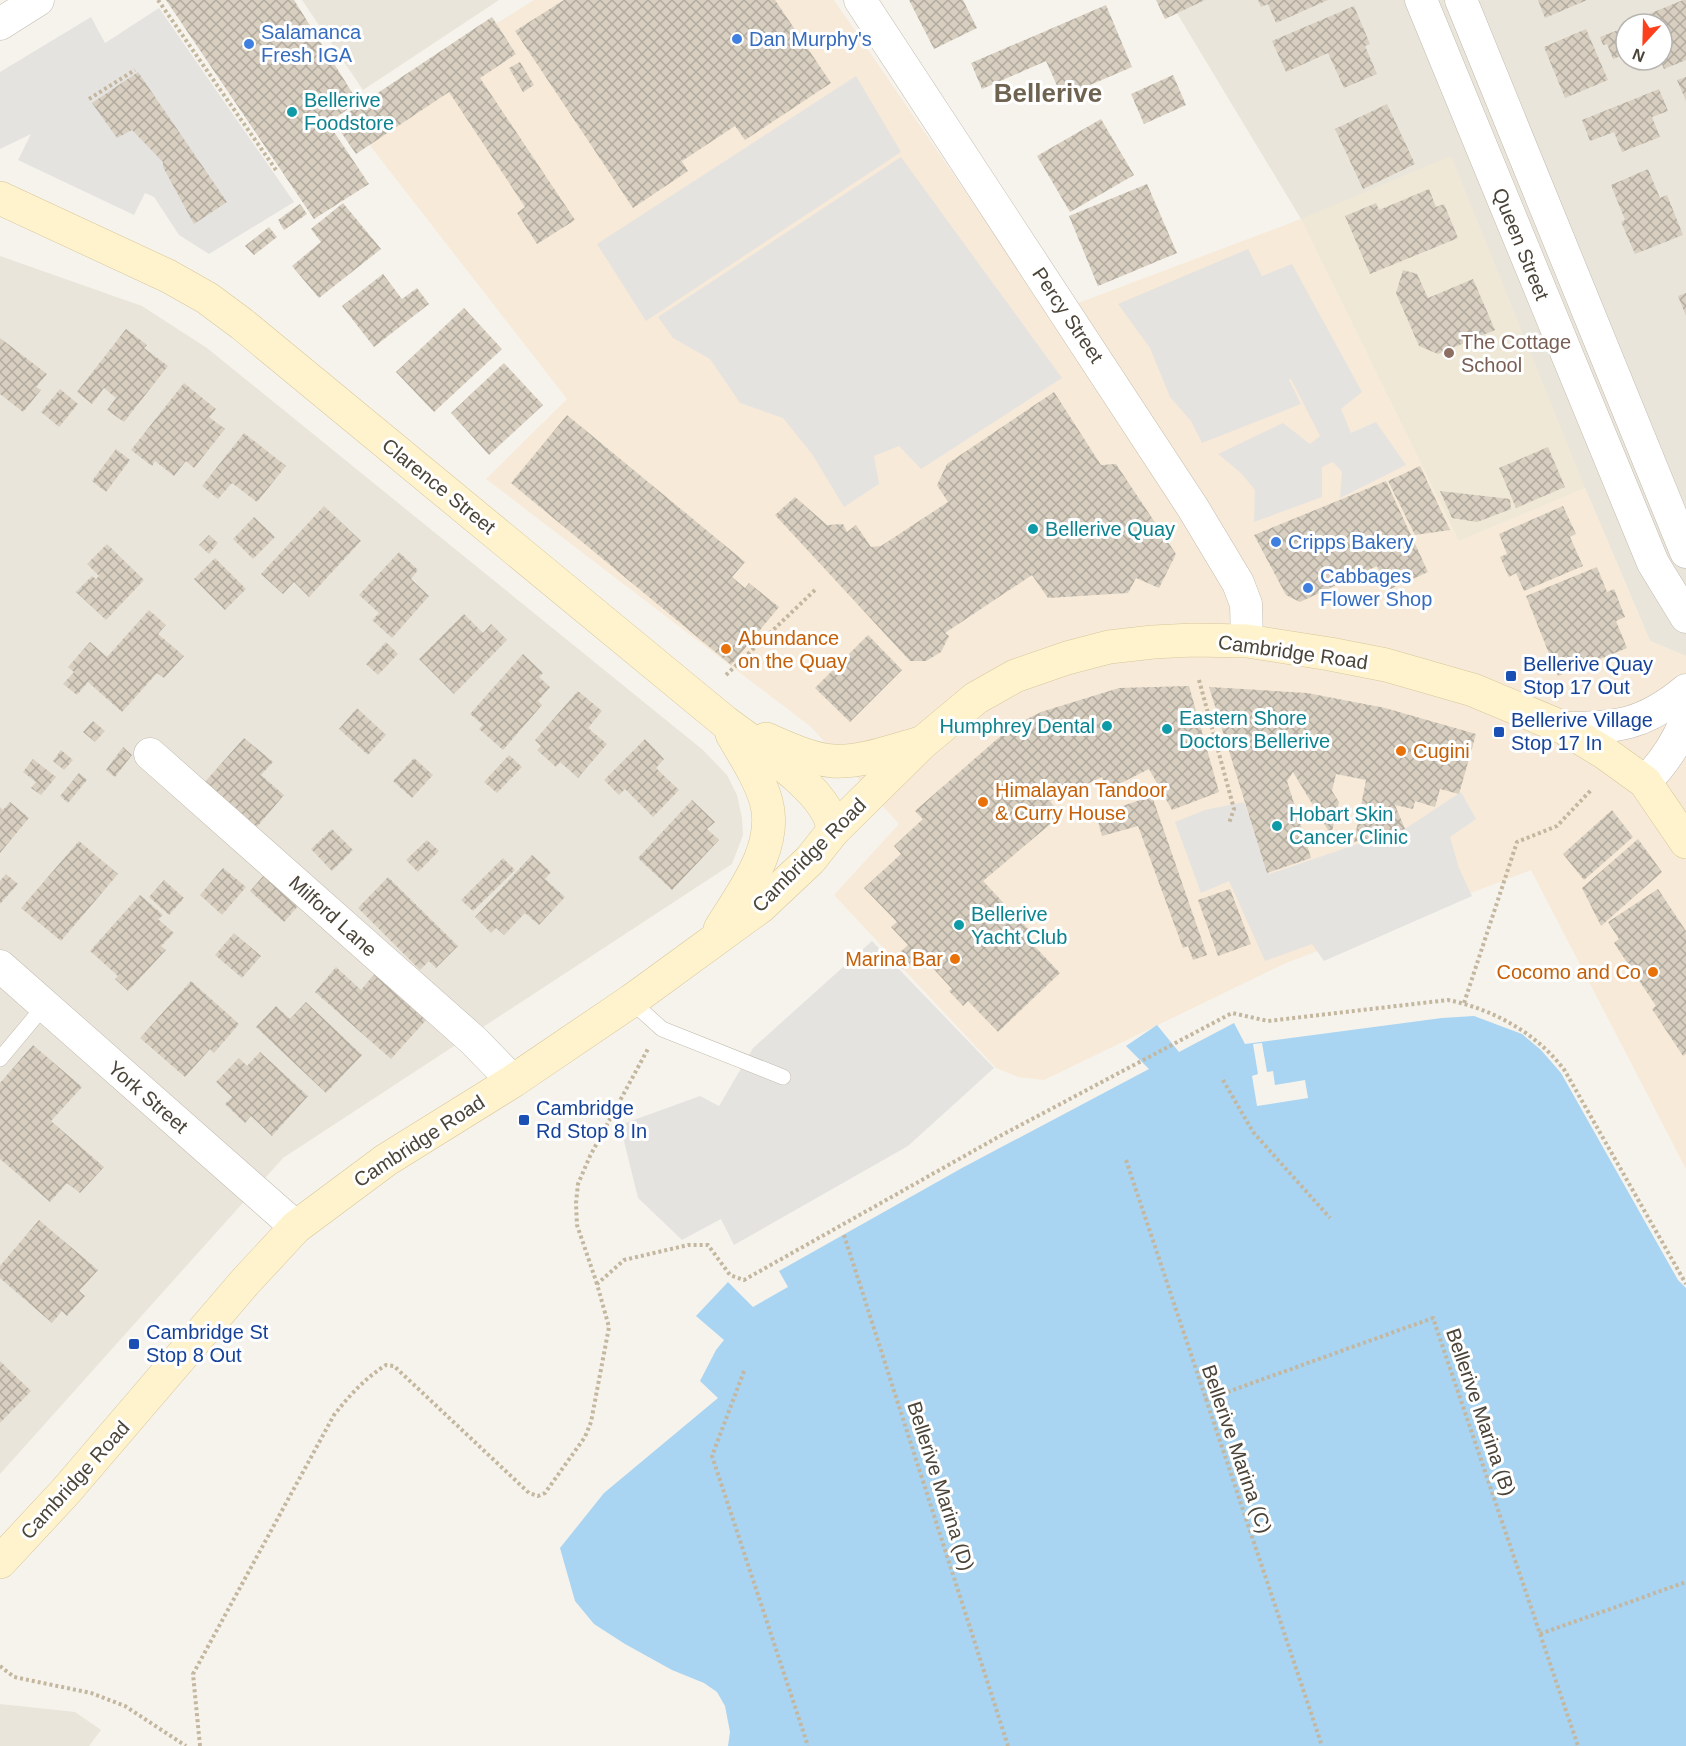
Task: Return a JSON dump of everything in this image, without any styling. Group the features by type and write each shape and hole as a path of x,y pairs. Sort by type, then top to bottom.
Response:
{"main road":[{"name":"Clarence Street","path":"0,198 118,252 207,298 242,324 726,722 798,777 827,810 832,820 833,831"},
{"name":"Cambridge Road","path":"0,1562 73,1483 245,1282 296,1227 386,1160 513,1081 631,1001 760,907 810,860 833,831 922,743 986,692 1015,676 1066,658 1109,647 1193,640 1247,641 1330,654 1436,678 1473,690 1564,728 1605,753 1645,782 1686,842"},
{"path":"726,722 796,752 833,761 858,759 922,743"},
{"path":"712,942 755,869 768,827 765,798 726,722"}],"street":[{"path":"0,24 38,0"},
{"name":"Percy Street","path":"860,0 1193,508 1238,583 1246,604 1247,641"},
{"name":"Queen Street","path":"1421,0 1653,563 1686,616"},
{"name":"Queen Street","path":"1461,0 1686,552"},
{"path":"1564,728 1605,728 1631,722 1653,713 1686,690"},
{"path":"1645,782 1662,764 1677,741 1686,720"},
{"name":"Milford Lane","path":"150,754 474,1041 513,1081"},
{"name":"York Street","path":"0,966 296,1227"}],"lane":[{"path":"631,1001 662,1029 783,1077"},
{"path":"0,1059 45,1005"}],"path":[{"path":"158,0 276,170"},
{"path":"89,99 135,70"},
{"path":"726,675 815,590"},
{"path":"1199,680 1234,809 1229,823"},
{"path":"1464,1003 1517,842 1557,826 1592,789"},
{"path":"597,1284 624,1260 688,1245 708,1245 730,1275 744,1280 1000,1136 1232,1013 1268,1021 1448,1000 1464,1003 1511,1023 1554,1056 1565,1071 1686,1284"},
{"path":"200,1746 193,1674 334,1415 353,1391 386,1365 394,1366 529,1492 538,1496 545,1492 585,1437 591,1422 609,1327 577,1225 578,1184 590,1156 646,1051 662,1029"},
{"path":"1223,1080 1253,1132 1330,1218"},
{"name":"Bellerive Marina (C)","path":"1126,1160 1322,1746"},
{"name":"Bellerive Marina (D)","path":"844,1235 1008,1746"},
{"name":"Bellerive Marina (B)","path":"1205,1400 1433,1318 1578,1746"},
{"path":"744,1371 712,1456 808,1746"},
{"path":"1540,1634 1686,1582"},
{"path":"0,1666 14,1677 91,1693 125,1706 186,1746"}],"shaded area":[{"path":"302,0 499,0 363,90"},
{"path":"534,0 834,0 1049,314 1301,219 1459,541 1585,488 1650,641 1686,656 1686,1169 1531,870 1286,963 1044,1080 1018,1077 996,1068 834,895 899,824 811,727 486,479 567,399 347,116"},
{"path":"1169,0 1686,0 1686,656 1650,641 1585,488 1301,219"},
{"path":"159,8 294,202 209,254 179,235 154,197 145,193 134,215 18,160 31,134 0,149 0,72 91,17 105,43"},
{"path":"856,76 901,152 646,321 597,244"},
{"name":"The Cottage School","path":"1451,156 1585,488 1459,541 1301,219"},
{"path":"901,157 1062,378 921,469 899,446 874,456 879,484 844,507 812,454 783,418 740,403 710,359 673,338 658,317"},
{"path":"1248,249 1262,276 1292,264 1362,392 1341,409 1351,433 1376,422 1406,465 1340,498 1342,472 1333,462 1322,467 1322,497 1254,522 1255,490 1241,473 1218,454 1283,423 1310,444 1320,436 1291,379 1289,380 1301,404 1202,443 1191,421 1170,397 1150,348 1118,304"},
{"path":"0,256 142,306 207,348 703,750 727,775 737,795 743,835 732,864 283,1158 0,1474"},
{"path":"1461,792 1476,819 1450,837 1459,868 1472,896 1324,961 1312,944 1265,961 1229,881 1201,893 1175,822 1205,810 1244,802 1269,874 1408,827"},
{"path":"872,941 994,1068 908,1146 734,1245 721,1219 682,1240 638,1198 620,1125 700,1096 719,1106 753,1048"},
{"path":"0,1704 75,1712 101,1730 89,1746 0,1746"}],"water":[{"path":"1474,1016 1522,1034 1541,1050 1561,1073 1678,1280 1686,1288 1686,1746 728,1746 730,1732 725,1706 717,1692 704,1683 672,1670 625,1644 594,1624 575,1601 560,1548 604,1493 718,1398 700,1381 716,1350 724,1340 696,1316 728,1282 753,1307 788,1287 779,1271 962,1168 1149,1069 1126,1046 1157,1025 1179,1052 1234,1023 1245,1044 1442,1018"}],"pier":[{"path":"1262,1043 1267,1072 1273,1071 1275,1085 1305,1080 1308,1098 1257,1106 1252,1076 1258,1074 1253,1044"}],"building":[{"name":"Bellerive Foodstore","path":"166,0 294,0 358,102 328,123 369,184 314,219"},
{"path":"564,0 775,0 831,83 745,140 735,126 682,161 663,132 688,171 633,208 515,31"},
{"path":"909,0 963,0 977,28 934,49"},
{"path":"1156,0 1205,0 1165,19"},
{"path":"1258,0 1328,0 1276,23 1268,4 1261,7"},
{"path":"1538,0 1587,0 1545,18"},
{"path":"1686,0 1686,60 1674,65 1674,12 1654,12"},
{"path":"1106,5 1132,67 1062,97 1046,61 982,89 971,63"},
{"path":"1354,6 1370,44 1365,46 1377,74 1344,88 1328,53 1286,72 1272,41"},
{"path":"492,17 516,54 480,78 575,220 537,244 517,213 525,207 449,92 356,154 334,122"},
{"path":"1586,29 1608,80 1565,98 1544,47"},
{"path":"1614,32 1614,59 1607,44 1603,45 1600,37"},
{"path":"520,62 534,85 523,92 509,68"},
{"path":"138,72 227,202 194,224 163,167 163,162 132,130 117,138 92,103"},
{"path":"1173,75 1186,105 1144,124 1131,94"},
{"path":"1686,77 1686,101 1677,80"},
{"path":"1659,89 1668,111 1652,117 1660,137 1622,152 1614,132 1590,141 1582,120"},
{"path":"1387,104 1415,164 1363,189 1335,129"},
{"path":"1101,119 1134,175 1070,212 1037,156"},
{"path":"1648,169 1660,198 1667,195 1683,235 1635,254 1621,222 1625,220 1611,185"},
{"path":"1147,184 1177,253 1098,286 1069,216"},
{"path":"1429,189 1436,207 1444,204 1458,238 1370,274 1345,216 1376,203 1379,210"},
{"path":"343,203 381,249 319,298 292,266 321,242 311,229"},
{"path":"300,204 307,214 284,230 278,220"},
{"path":"269,227 277,237 254,255 245,246"},
{"path":"1403,270 1417,274 1428,298 1473,279 1495,330 1438,354 1419,346 1396,293"},
{"path":"383,274 402,299 417,288 429,304 374,347 342,306"},
{"path":"1686,293 1686,316 1678,296"},
{"path":"464,308 502,349 434,412 396,372"},
{"path":"126,329 147,345 144,348 168,366 124,422 107,410 116,398 104,388 92,404 77,392"},
{"path":"0,338 47,374 36,387 41,390 23,412 0,394"},
{"path":"504,363 543,405 489,455 451,413"},
{"path":"184,383 216,409 209,417 225,429 194,468 186,461 174,476 155,461 152,466 131,450"},
{"path":"60,389 78,404 59,427 41,412"},
{"name":"Bellerive Quay","path":"1054,392 1101,465 1116,464 1176,554 1159,588 1136,578 1128,593 1048,598 1032,575 945,633 949,636 941,652 926,661 910,661 775,515 795,497 827,525 843,524 847,532 856,525 871,547 881,546 948,502 937,485 947,464"},
{"path":"567,415 745,562 732,577 745,588 749,583 779,607 731,665 511,483"},
{"path":"244,433 286,466 257,502 232,483 218,499 202,486"},
{"path":"1548,447 1565,487 1516,508 1499,468"},
{"path":"116,449 130,460 106,492 92,481"},
{"path":"1420,466 1450,530 1415,535 1388,481"},
{"path":"1386,481 1428,572 1388,590 1377,566 1300,602 1286,595 1254,535"},
{"path":"1440,491 1510,499 1511,509 1477,522 1452,518"},
{"path":"324,506 361,541 309,597 294,582 283,594 261,574"},
{"path":"1563,506 1576,534 1570,537 1583,566 1524,591 1516,573 1509,577 1500,557 1507,554 1499,534"},
{"path":"254,517 275,537 253,559 233,539"},
{"path":"209,535 218,543 209,554 199,545"},
{"path":"107,544 144,580 106,620 76,592 92,576 96,579 99,576 87,564"},
{"path":"399,552 418,570 411,579 429,596 392,638 372,620 379,613 359,595"},
{"path":"215,558 246,589 225,610 194,579"},
{"path":"1597,567 1607,592 1614,589 1625,617 1616,621 1627,648 1558,676 1526,596"},
{"path":"149,610 166,625 158,634 184,656 164,678 157,673 122,712 88,682 77,695 63,684 74,672 68,667 90,642 107,657"},
{"path":"464,614 483,633 491,624 507,640 454,694 419,659"},
{"path":"868,635 902,670 850,722 815,688"},
{"path":"386,642 398,654 378,675 366,664"},
{"path":"523,654 543,673 539,677 550,687 538,701 542,705 503,750 479,729 483,725 470,714"},
{"path":"1189,686 1219,792 1172,810 1149,769 1119,784 1124,795 1110,798 1102,777 1050,801 1061,815 983,881 1028,929 1023,934 1060,973 998,1032 968,1001 963,1006 949,991 952,989 930,965 926,969 917,959 907,968 901,969 894,963 895,957 908,945 891,927 897,922 864,888 901,854 894,846 923,819 915,811 996,740 1017,724 1041,712 1119,688"},
{"path":"1209,687 1307,693 1385,708 1476,734 1459,794 1440,789 1435,807 1415,801 1413,809 1395,805 1405,829 1354,842 1366,780 1336,774 1332,791 1339,802 1331,835 1293,772 1287,781 1311,858 1267,873"},
{"path":"578,691 602,711 588,728 607,744 578,778 560,762 556,767 537,750 541,746 535,740"},
{"path":"357,708 386,735 368,755 339,729"},
{"path":"93,721 105,731 95,742 83,732"},
{"path":"244,738 273,762 261,775 284,795 256,828 204,783"},
{"path":"645,739 664,759 656,768 679,790 653,817 625,789 619,795 604,780"},
{"path":"123,747 132,755 115,777 106,770"},
{"path":"61,750 73,760 64,770 53,761"},
{"path":"509,755 522,767 497,793 484,782"},
{"path":"414,758 433,775 412,798 393,781"},
{"path":"33,759 56,777 41,795 31,788 36,782 23,772"},
{"path":"79,773 87,780 68,803 60,796"},
{"path":"1152,796 1207,955 1193,960 1188,946 1183,948 1138,826 1102,836 1096,815"},
{"path":"692,800 715,822 707,829 719,840 672,890 638,858"},
{"path":"10,802 29,818 0,853 0,807 3,810"},
{"path":"1612,810 1633,837 1584,880 1563,854"},
{"path":"332,829 353,850 332,871 311,849"},
{"path":"1638,839 1662,872 1601,926 1582,888"},
{"path":"427,840 439,851 418,872 406,860"},
{"path":"79,841 118,874 61,941 21,908"},
{"path":"532,855 551,872 545,879 565,897 539,925 525,913 504,935 496,928 491,933 475,917"},
{"path":"503,858 515,870 473,911 461,900"},
{"path":"223,868 246,887 222,915 200,895"},
{"path":"6,874 18,884 0,904 0,881"},
{"path":"265,874 299,905 284,922 250,891"},
{"path":"388,877 458,946 436,968 429,961 420,970 358,908"},
{"path":"164,880 184,898 169,915 149,897"},
{"path":"1230,889 1251,944 1218,956 1198,900"},
{"path":"1658,889 1686,931 1686,1054 1683,1056 1652,1009 1656,1006 1614,943 1619,939 1608,922"},
{"path":"140,895 163,915 158,919 174,933 161,946 166,950 128,991 115,979 118,976 90,951"},
{"path":"234,933 261,956 242,978 215,955"},
{"path":"336,967 361,990 375,973 427,1019 391,1059 315,992"},
{"path":"191,981 239,1024 214,1053 210,1049 185,1077 140,1038"},
{"path":"306,1002 362,1055 326,1093 256,1027 276,1006 290,1019"},
{"path":"33,1045 82,1087 51,1121 104,1167 80,1193 67,1183 50,1202 0,1159 0,1083"},
{"path":"260,1052 308,1096 272,1136 251,1116 245,1123 225,1104 232,1097 216,1082 239,1058 247,1066"},
{"path":"39,1220 98,1270 79,1291 85,1296 67,1316 62,1311 52,1323 0,1278 0,1266"},
{"path":"0,1361 31,1391 0,1423"}],"place":[{"name":"Dan Murphy's","path":"737,39"},
{"name":"Salamanca Fresh IGA","path":"249,44"},
{"name":"Bellerive Foodstore","path":"292,112"},
{"name":"The Cottage School","path":"1449,353"},
{"name":"Bellerive Quay","path":"1033,529"},
{"name":"Cripps Bakery","path":"1276,542"},
{"name":"Cabbages Flower Shop","path":"1308,588"},
{"name":"Abundance on the Quay","path":"726,649"},
{"name":"Bellerive Quay Stop 17 Out","path":"1511,676"},
{"name":"Humphrey Dental","path":"1107,726"},
{"name":"Eastern Shore Doctors Bellerive","path":"1167,729"},
{"name":"Bellerive Village Stop 17 In","path":"1499,732"},
{"name":"Cugini","path":"1401,751"},
{"name":"Himalayan Tandoor & Curry House","path":"983,802"},
{"name":"Hobart Skin Cancer Clinic","path":"1277,826"},
{"name":"Bellerive Yacht Club","path":"959,925"},
{"name":"Marina Bar","path":"955,959"},
{"name":"Cocomo and Co","path":"1653,972"},
{"name":"Cambridge Rd Stop 8 In","path":"524,1120"},
{"name":"Cambridge St Stop 8 Out","path":"134,1344"}],"district":[{"name":"Bellerive","path":"1048,93"}]}
